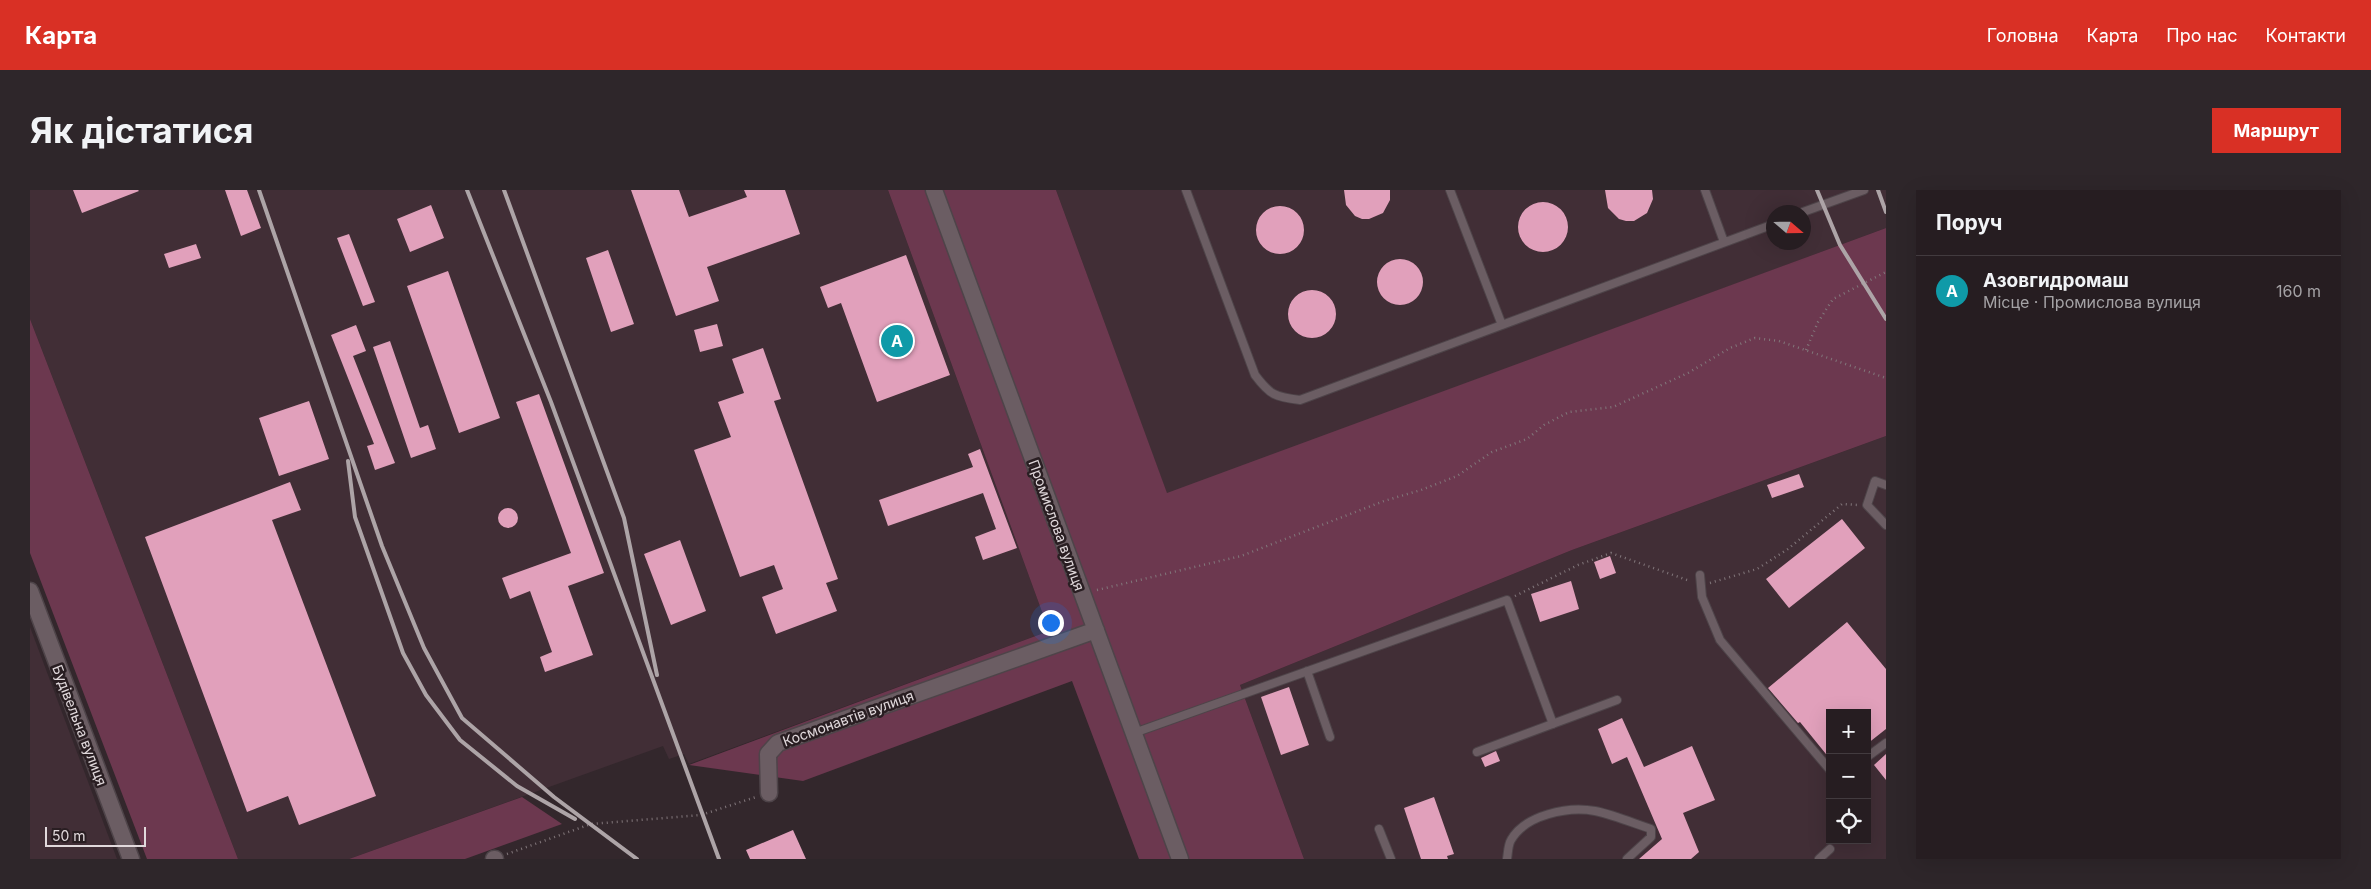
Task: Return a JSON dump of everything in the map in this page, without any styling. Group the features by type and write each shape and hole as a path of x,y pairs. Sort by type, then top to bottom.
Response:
{"street":[{"name":"Промислова вулиця","path":"934,190 1180,859"},
{"name":"Будівельна вулиця","path":"30,591 131,859"},
{"name":"Космонавтів вулиця","path":"769,793 768,754 778,743 1096,630"}],"lane":[{"path":"1186,190 1255,375 1268,392 1282,398 1300,400 1766,227"},
{"path":"1450,190 1502,325"},
{"path":"1705,190 1724,242"},
{"path":"1811,209 1864,190"},
{"path":"1886,485 1875,481 1866,505 1886,525"},
{"path":"1700,575 1710,620 1720,640 1826,765"},
{"path":"1134,733 1507,600 1553,724"},
{"path":"1307,671 1330,737"},
{"path":"1478,752 1617,700"},
{"path":"1871,755 1886,743"},
{"path":"1507,859 1509,842 1520,828 1528,823 1562,811 1594,811 1651,829 1651,836 1627,859"},
{"path":"1379,829 1391,859"},
{"path":"1819,859 1830,849"}],"path":[{"path":"1806,350 1818,322 1833,299 1886,272"},
{"path":"1082,593 1165,576 1241,556 1384,501 1421,490 1456,476 1492,452 1527,440 1544,425 1570,412 1614,407 1688,372 1730,348 1755,338 1779,341 1886,378"},
{"path":"1507,600 1578,565 1611,553 1702,586 1757,569 1788,549 1842,504 1866,505"},
{"path":"495,859 591,824 701,814 769,793"}],"shaded area":[{"path":"30,190 888,190 1049,631 689,764 684,754 669,759 663,746 349,859 238,859 30,319"},
{"path":"888,190 1056,190 1167,493 1886,228 1886,436 1572,550 1240,685 1304,859 1139,859 1072,681 803,781 689,765 1049,631"},
{"path":"1056,190 1886,190 1886,228 1167,494"},
{"path":"30,319 238,859 147,859 30,553"},
{"path":"1886,436 1886,859 1304,859 1240,685 1572,550"},
{"path":"30,627 117,859 30,859"},
{"path":"522,797 562,824 465,859 349,859"}],"building":[{"path":"73,190 138,190 139,191 82,213"},
{"path":"225,190 247,190 261,228 241,236"},
{"path":"631,190 679,190 689,217 747,197 744,190 785,190 800,234 707,267 719,301 676,316"},
{"path":"1344,190 1390,190 1390,200 1383,213 1369,219 1362,219 1355,216 1346,205"},
{"path":"1605,190 1652,190 1653,199 1647,213 1634,221 1626,221 1619,219 1608,208"},
{"path":"1543,202 1553,204 1561,209 1566,217 1568,227 1566,237 1561,245 1553,250 1543,252 1533,250 1525,245 1520,237 1518,227 1520,217 1525,209 1533,204"},
{"path":"431,205 444,238 410,252 397,219"},
{"path":"1280,206 1289,208 1297,213 1302,221 1304,230 1302,239 1297,247 1289,252 1280,254 1271,252 1263,247 1258,239 1256,230 1258,221 1263,213 1271,208"},
{"path":"349,234 375,302 363,306 337,238"},
{"path":"196,244 201,258 169,268 164,254"},
{"path":"608,250 634,324 611,332 586,258"},
{"path":"906,255 950,375 877,402 841,303 828,308 820,287"},
{"path":"1400,259 1413,263 1419,269 1423,282 1419,295 1413,301 1400,305 1387,301 1381,295 1377,282 1381,269 1387,263"},
{"path":"448,271 500,418 459,433 407,286"},
{"path":"1307,290 1317,290 1329,297 1336,309 1336,319 1329,331 1317,338 1307,338 1299,334 1292,327 1288,319 1288,309 1292,301 1299,294"},
{"path":"717,324 723,346 700,352 694,330"},
{"path":"356,325 366,351 353,356 395,463 375,470 367,446 374,444 331,335"},
{"path":"390,341 420,428 428,425 436,449 411,458 373,347"},
{"path":"763,348 781,399 774,401 838,579 826,583 837,611 776,634 762,597 783,589 774,565 740,577 694,450 731,437 718,402 744,393 732,359"},
{"path":"539,394 604,573 568,586 593,655 545,672 540,657 552,652 530,591 510,599 502,578 571,553 516,402"},
{"path":"309,401 329,459 279,476 259,418"},
{"path":"980,449 1017,548 983,560 975,537 996,529 983,493 888,526 879,500 973,467 968,454"},
{"path":"1799,474 1804,487 1772,498 1767,485"},
{"path":"290,482 301,510 272,520 376,796 299,825 288,796 247,812 145,537"},
{"path":"508,508 515,511 518,518 515,525 508,528 501,525 498,518 501,511"},
{"path":"1842,519 1865,548 1789,608 1766,579"},
{"path":"680,540 706,611 671,625 644,554"},
{"path":"1610,556 1616,573 1600,579 1594,562"},
{"path":"1571,581 1579,609 1540,622 1531,594"},
{"path":"1847,622 1886,669 1886,729 1871,741 1871,709 1826,709 1826,754 1800,722 1798,723 1768,688"},
{"path":"1289,687 1309,745 1281,755 1261,697"},
{"path":"1622,718 1644,767 1692,746 1715,800 1683,813 1699,852 1691,859 1639,859 1662,839 1627,757 1612,764 1598,729"},
{"path":"1496,751 1500,761 1485,767 1481,758"},
{"path":"1886,754 1886,780 1874,765"},
{"path":"1434,797 1454,854 1447,856 1448,859 1421,859 1404,808"},
{"path":"793,830 806,859 750,859 746,850"}],"railway":[{"path":"259,190 382,546 424,648 462,718 554,797 637,859"},
{"path":"467,190 551,402 719,859"},
{"path":"504,190 624,518 657,675"},
{"path":"1817,190 1840,245 1886,319"},
{"path":"1878,190 1886,212"},
{"path":"348,461 355,517 403,653 426,695 460,740 517,786 575,819"}],"place":[{"name":"Азовгидромаш","path":"897,341"}]}
